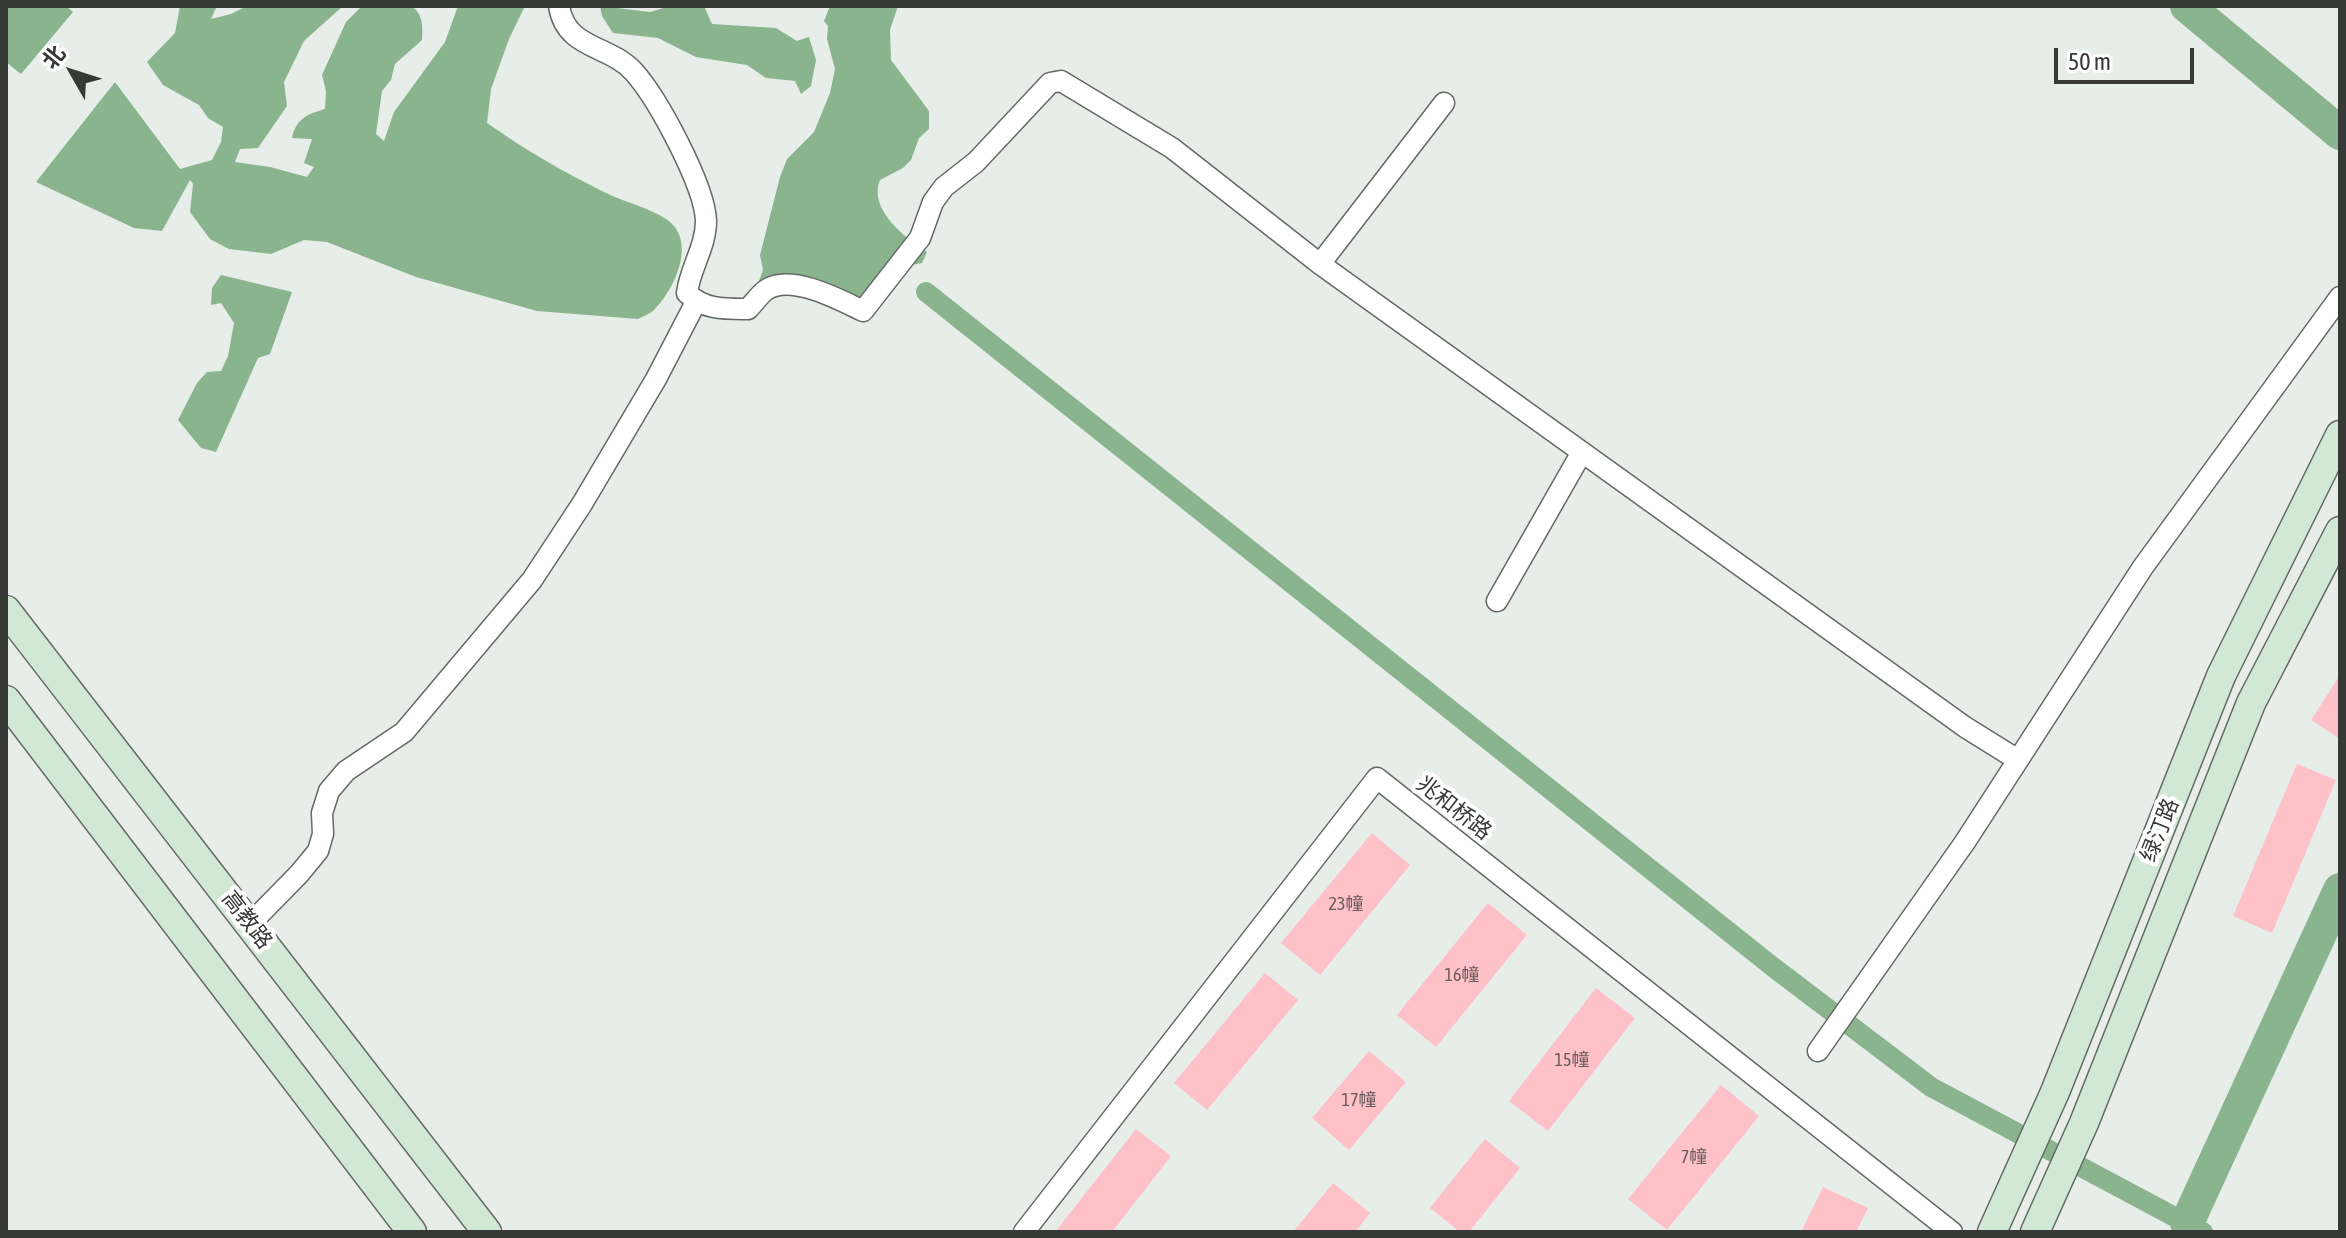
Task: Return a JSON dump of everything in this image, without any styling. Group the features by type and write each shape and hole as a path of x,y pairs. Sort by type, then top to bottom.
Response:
{"main road":[{"name":"绿汀路","path":"1992,1232 2055,1092 2221,676 2340,435"},
{"name":"绿汀路","path":"2037,1228 2084,1123 2251,703 2340,531"},
{"name":"高教路","path":"6,610 487,1232"},
{"path":"6,700 412,1232"}],"street":[{"path":"559,6 568,31 582,42 612,54 633,71 660,110 685,158 701,197 706,220 704,241 687,293 696,302 726,309 748,309 766,290 794,285 827,294 863,311 920,238 933,202 944,187 976,162 1050,83 1061,81 1172,148 1320,264 1965,727 2018,760"},
{"path":"1320,264 1444,103"},
{"path":"1818,1051 1965,842 2143,567 2340,297"},
{"path":"250,924 318,851 323,834 322,813 329,791 346,771 404,732 532,580 590,491 656,379 696,302"},
{"path":"1497,601 1582,452"},
{"name":"兆和桥路","path":"1024,1232 1377,778 1952,1232"}],"shaded area":[{"path":"6,6 66,6 73,12 21,74 6,62"},
{"path":"180,6 217,6 211,19 247,6 343,6 304,41 284,82 287,106 258,148 240,149 235,162 307,177 314,167 304,163 312,139 292,138 303,118 325,109 326,91 322,75 346,22 362,6 411,6 418,12 421,21 422,40 395,64 391,80 382,91 376,134 384,141 394,112 445,42 458,6 525,6 491,89 487,123 574,176 611,196 651,211 676,228 682,251 669,290 654,310 638,319 537,311 416,277 327,242 304,240 271,254 229,249 210,239 190,212 193,184 190,180 162,231 134,228 36,182 115,82 180,169 212,160 221,142 223,127 208,118 199,105 163,85 147,62 175,33"},
{"path":"600,6 650,12 670,6 704,6 712,24 776,28 797,41 809,37 816,60 811,86 801,94 795,81 766,78 747,65 696,57 658,38 613,33 602,16"},
{"path":"830,6 898,6 890,30 891,60 929,111 929,129 919,138 911,160 880,180 878,191 879,202 891,222 927,252 922,263 894,268 860,300 832,289 779,294 759,281 763,270 760,255 780,177 787,159 814,132 830,93 835,69 827,39 828,26 824,21"},
{"path":"221,275 292,292 270,354 258,358 216,452 201,448 178,420 197,383 207,372 221,371 228,356 234,323 221,303 211,305 212,288"}],"building":[{"path":"2340,675 2340,739 2311,720"},
{"path":"2297,764 2336,780 2272,933 2233,916"},
{"path":"1372,833 1410,865 1320,975 1281,943"},
{"path":"1488,903 1527,935 1436,1047 1397,1015"},
{"path":"1265,973 1298,1000 1207,1110 1174,1083"},
{"path":"1596,988 1635,1018 1548,1131 1509,1101"},
{"path":"1369,1051 1406,1082 1349,1150 1312,1118"},
{"path":"1721,1085 1759,1116 1667,1230 1628,1199"},
{"path":"1136,1129 1171,1156 1112,1232 1055,1232"},
{"path":"1485,1139 1520,1168 1469,1232 1460,1232 1430,1208"},
{"path":"1333,1183 1370,1213 1355,1232 1293,1232"},
{"path":"1823,1187 1868,1208 1856,1232 1801,1232"}],"waterway":[{"path":"2187,6 2340,133"},
{"path":"926,292 1773,967 1931,1087 2203,1232"},
{"path":"2187,1223 2340,890"}]}
